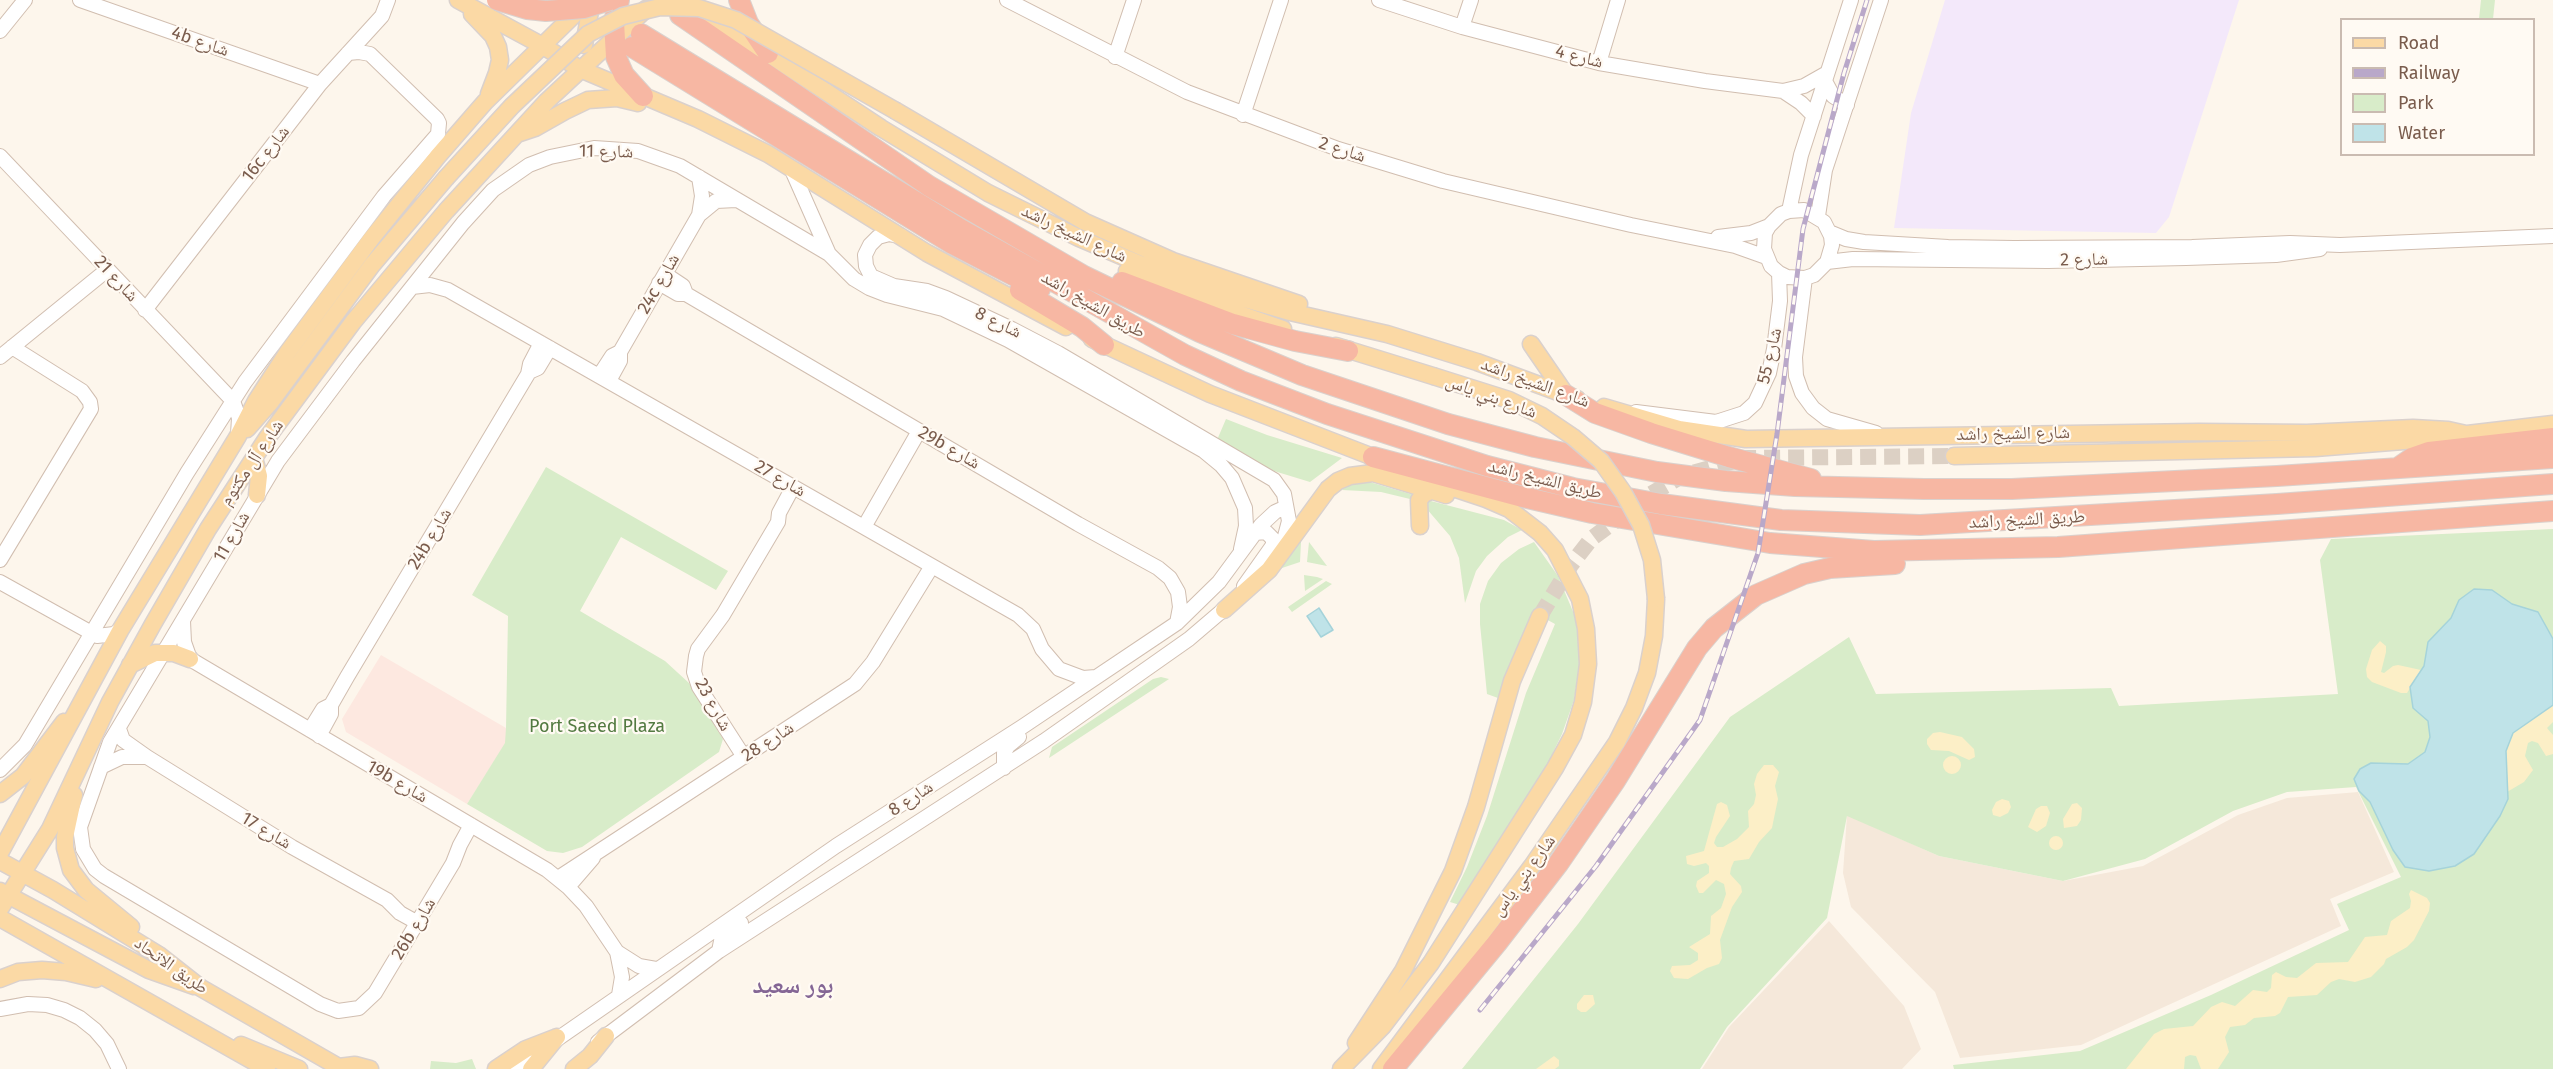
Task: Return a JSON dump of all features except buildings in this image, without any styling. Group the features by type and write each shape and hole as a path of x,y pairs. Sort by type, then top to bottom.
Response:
{"highway":[{"path":"497,0 527,9 546,11 585,8 610,0"},
{"path":"618,0 614,38 620,67 629,83 643,96"},
{"path":"739,0 748,23 768,53"},
{"name":"طريق الشيخ راشد","path":"683,8 929,186 1084,276 1200,332 1268,362 1336,388 1448,424 1535,447 1657,472 1760,484 1846,488 2012,489 2396,470 2553,458"},
{"name":"طريق الشيخ راشد","path":"951,243 636,40 1157,341 1241,381 1298,404 1487,466 1617,497 1781,520 1874,524 1966,523 2553,484"},
{"path":"951,243 1077,308 1157,341"},
{"path":"951,243 982,268 1076,323 1104,345"},
{"path":"1084,276 1119,280 1202,313 1264,333 1348,351"},
{"path":"1566,395 1595,412 1651,434 1846,488"},
{"path":"2396,470 2412,458 2429,452 2550,429"},
{"path":"1373,457 1523,498 1592,513 1759,541 1874,551 2058,547 2553,511"},
{"path":"1781,520 1830,537 1948,544 1979,549"},
{"path":"1392,1069 1497,943 1558,864 1615,781 1697,648 1734,610 1779,583 1830,568 2016,558 2044,553 2058,547"}],"main road":[{"path":"457,0 543,46 580,69 698,119 790,166 901,236 1019,303 1104,345 1264,416 1373,457 1388,467 1498,504 1529,524 1555,550 1580,599 1586,629 1588,664 1583,702 1573,735 1555,768 1431,963 1383,1026 1341,1069"},
{"path":"457,0 485,26 498,47 500,60 497,73 485,102"},
{"path":"525,36 538,36 550,32 583,0"},
{"path":"580,69 591,0"},
{"name":"شارع آل مكتوم","path":"0,853 121,629 238,436 262,390 312,317 377,230 485,102 591,0"},
{"name":"شارع آل مكتوم","path":"3,898 50,829 129,666 208,529 254,458 318,368 383,284 516,134 580,69 656,0"},
{"path":"238,436 263,412 337,310 446,178 512,106 588,34 623,16 660,7 699,8 736,20 896,111 1043,199 1120,238 1201,271 1307,307 1341,323"},
{"name":"شارع الشيخ راشد","path":"683,8 768,53 881,128 988,193 1079,238 1172,276 1268,306 1387,334 1444,351 1566,395 1679,429 1724,437 1768,439 2307,433 2413,428 2448,430 2466,434"},
{"path":"543,46 614,38"},
{"path":"529,60 547,55 556,60 557,73 547,101"},
{"path":"516,134 535,128 576,105 601,98 633,102 698,119"},
{"name":"شارع بني ياس","path":"988,193 1032,225 1135,274 1208,303 1348,351 1509,400 1542,416 1573,437 1601,461 1623,492 1641,525 1652,560 1656,598 1654,636 1647,673 1634,708 1617,742 1532,866 1381,1069"},
{"path":"1531,344 1566,395"},
{"path":"1954,456 2315,448 2550,429"},
{"path":"254,458 259,476 257,495"},
{"path":"1229,605 1269,570 1328,489 1338,481 1350,476 1373,473 1493,509 1529,524"},
{"path":"1420,526 1419,500 1431,491"},
{"path":"1336,1069 1384,1003 1438,905 1476,807 1512,681 1540,616"},
{"path":"129,666 146,656 164,653 190,659"},
{"path":"0,794 23,776 54,733 79,710"},
{"path":"75,775 75,788 65,837 65,848 71,870 86,890 135,931 159,955"},
{"name":"طريق الاتحاد","path":"0,861 159,955 201,988 341,1068"},
{"path":"3,898 149,970 201,988"},
{"name":"طريق الاتحاد","path":"0,918 267,1069"},
{"path":"0,979 18,972 42,970 66,972 115,984"},
{"path":"574,1069 590,1056 606,1036"},
{"path":"495,1069 526,1049 557,1037"},
{"path":"531,1069 557,1037"},
{"path":"214,1038 269,1055 299,1069"},
{"path":"341,1068 355,1065 370,1069"}],"street":[{"path":"0,31 25,0"},
{"name":"4b شارع","path":"80,0 320,84"},
{"name":"16c شارع","path":"145,310 320,84 382,16 388,0"},
{"name":"شارع 2","path":"1007,0 1187,92 1338,149 1437,180 1631,225 1743,247 1766,257"},
{"path":"1115,57 1134,0"},
{"path":"1243,115 1281,0"},
{"name":"شارع 4","path":"1379,0 1462,27 1599,63 1705,81 1783,91 1826,77"},
{"path":"1462,27 1471,0"},
{"path":"1599,63 1618,0"},
{"path":"1789,211 1801,155 1851,0"},
{"path":"1818,216 1825,170 1881,0"},
{"path":"368,30 370,54"},
{"path":"1575,56 1589,50 1607,35"},
{"path":"0,770 25,745 233,401 384,196 438,134 440,128 437,118 370,54 348,53"},
{"path":"1826,77 1833,96 1847,105"},
{"name":"شارع 4","path":"1783,91 1801,103 1814,116"},
{"name":"شارع 11","path":"375,993 359,1008 348,1011 328,1008 95,869 83,849 80,827 110,742 257,495 288,447 478,206 493,190 529,165 550,156 583,149 616,148 659,157 699,177 829,254"},
{"name":"شارع 21","path":"0,156 233,401"},
{"path":"790,166 829,254 840,268 869,288 887,295 924,302 958,315 1052,364 1204,451 1232,478 1245,508 1246,526 1238,559"},
{"name":"24c شارع","path":"699,177 702,196 699,215"},
{"name":"24c شارع","path":"604,379 612,356 620,352 699,215 716,201 738,200"},
{"path":"1804,210 1818,216 1829,232 1832,245 1827,262 1814,275 1805,278 1796,279 1779,273 1766,257 1763,241 1768,226 1781,214 1789,211 1804,210"},
{"name":"شارع 2","path":"1699,238 1742,236 1768,226"},
{"name":"شارع 2","path":"1829,232 1855,241 1948,247 2089,248 2299,243 2340,245 2553,236"},
{"name":"شارع 8","path":"564,1069 720,951 1004,768 1172,652 1229,605 1262,571 1284,540 1289,521 1284,495 1274,480 1058,354 946,298 927,291 894,286 871,276 866,266 865,255 870,244 878,237 889,234 901,236"},
{"name":"شارع 2","path":"1827,262 1854,259 2048,261 2223,257 2292,254 2340,245"},
{"path":"436,257 438,275 448,290"},
{"path":"0,357 107,270"},
{"name":"شارع 55","path":"1619,412 1647,412 1702,422 1716,422 1744,413 1755,403 1769,373 1780,301 1779,273"},
{"name":"شارع 55","path":"1805,278 1795,357 1796,376 1802,393 1813,408 1827,419 1844,426 1886,436"},
{"name":"29b شارع","path":"662,279 678,294 686,294 1158,568 1170,578 1178,592 1180,608 1177,623"},
{"name":"شارع 27","path":"412,287 430,285 448,290 864,527 1026,621 1046,654 1059,669 1071,675 1096,677"},
{"name":"24b شارع","path":"314,733 323,709 331,705 530,372 530,364 546,346"},
{"path":"0,560 91,409 90,402 82,392 12,347"},
{"path":"233,401 248,398 262,390"},
{"path":"233,401 239,418 238,436"},
{"path":"864,527 920,431"},
{"name":"شارع 23","path":"747,755 702,678 702,658 719,621 778,522 785,517 796,489"},
{"name":"شارع 8","path":"514,1069 656,969 1177,623 1206,596 1238,559 1268,517 1286,507"},
{"path":"1229,605 1273,545 1273,539 1266,532 1255,533"},
{"name":"شارع 28","path":"563,882 594,856 855,684 873,662 911,597 919,590 928,564"},
{"path":"0,582 91,634 106,637 121,629"},
{"path":"183,619 184,642 190,659"},
{"name":"19b شارع","path":"190,659 563,882 586,906 617,952 622,977 619,995"},
{"path":"1004,768 1004,753 1008,746 1097,686 1111,668"},
{"name":"شارع 17","path":"118,729 123,740 147,757 292,847 387,900 400,912 421,919"},
{"path":"101,767 122,757 147,757"},
{"name":"26b شارع","path":"375,993 421,919 453,863 460,845 475,828"},
{"path":"720,951 722,936 771,902 799,873"},
{"name":"19b شارع","path":"617,952 639,966 656,969"},
{"path":"0,1009 28,1004 46,1005 81,1018 107,1044 119,1069"}],"shaded area":[{"path":"1945,0 2239,0 2169,217 2156,233 1894,228 1911,113"},
{"path":"381,655 506,728 506,743 467,804 346,732 342,719"},
{"path":"2358,792 2394,872 2330,899 2341,926 2081,1045 1960,1058 1935,992 1851,907 1843,873 1847,815 1939,856 2063,881 2143,866 2238,815 2287,798"},
{"path":"1829,921 1904,1006 1921,1049 1902,1069 1702,1069 1729,1027"}],"green space":[{"path":"2481,0 2495,0 2493,18 2479,18"},
{"path":"1226,419 1267,435 1342,458 1310,482 1274,471 1237,453 1217,440"},
{"name":"Port Saeed Plaza","path":"546,467 728,571 716,590 621,537 580,611 665,661 689,683 723,739 719,752 582,847 563,853 547,851 467,804 505,743 506,728 508,616 472,595"},
{"path":"1360,482 1373,483 1414,495 1410,499 1381,492 1342,490 1348,485"},
{"path":"1427,500 1504,520 1522,530 1508,537 1487,556 1476,571 1465,603 1459,558 1450,536 1426,508"},
{"path":"2553,529 2553,1069 1954,1069 1953,1065 2080,1051 2211,995 2349,930 2337,904 2401,877 2356,787 2287,792 2233,811 2145,859 2063,881 1939,856 1847,816 1827,918 1727,1027 1700,1069 1462,1069 1578,924 1730,717 1849,637 1876,694 2111,688 2119,706 2338,694 2320,560 2331,539"},
{"path":"1297,542 1301,542 1300,562 1279,569"},
{"path":"1309,542 1327,566 1307,562"},
{"path":"1534,542 1558,576 1574,614 1579,639 1579,666 1574,700 1562,734 1545,769 1460,905 1450,902 1487,816 1526,693 1555,624 1535,613 1498,698 1487,694 1480,604 1488,581 1501,563 1519,549"},
{"path":"1304,575 1317,577 1323,579 1305,591"},
{"path":"1326,581 1332,584 1292,612 1288,607"},
{"path":"1161,677 1169,679 1049,758 1052,747 1153,679"},
{"path":"472,1059 476,1069 430,1069 431,1061 456,1063"}],"sand":[{"path":"2380,641 2386,646 2381,672 2384,673 2398,665 2421,670 2407,693 2372,682 2367,677 2366,669 2372,650"},
{"path":"2553,705 2553,722 2547,728 2553,735 2553,754 2546,756 2538,743 2532,741 2528,743 2525,756 2533,770 2524,782 2507,792 2506,751 2513,733"},
{"path":"1940,732 1962,737 1974,749 1975,757 1969,760 1949,751 1931,750 1927,739 1933,733"},
{"path":"1952,756 1958,759 1961,765 1958,771 1952,774 1946,771 1943,765 1946,759"},
{"path":"1764,765 1773,765 1779,772 1775,786 1778,799 1772,828 1759,842 1749,859 1734,861 1731,868 1730,874 1741,886 1742,892 1732,907 1720,940 1722,958 1719,964 1688,979 1674,978 1670,971 1672,966 1690,965 1698,960 1698,953 1689,947 1710,934 1711,916 1721,908 1726,894 1724,884 1716,880 1703,893 1699,893 1696,886 1697,881 1709,873 1709,866 1706,863 1694,866 1687,864 1686,856 1704,851 1717,804 1721,802 1727,805 1730,816 1716,837 1714,843 1717,847 1723,847 1737,839 1749,827 1748,811 1754,804 1756,795 1754,784 1757,774"},
{"path":"2002,799 2009,801 2011,807 2008,813 2000,817 1993,815 1992,810 1996,802"},
{"path":"2077,803 2082,808 2081,820 2077,826 2064,828 2063,819 2072,804"},
{"path":"2047,806 2050,813 2046,826 2037,832 2028,827 2036,809"},
{"path":"2053,836 2059,836 2063,843 2059,850 2053,850 2049,846 2049,840"},
{"path":"2411,890 2427,898 2430,903 2429,911 2414,940 2407,947 2386,959 2371,977 2355,982 2339,979 2331,982 2317,995 2288,997 2280,1013 2275,1016 2254,1018 2245,1025 2230,1027 2225,1037 2229,1052 2218,1069 2201,1069 2196,1056 2190,1055 2185,1057 2184,1069 2126,1069 2154,1034 2164,1029 2193,1026 2211,1007 2222,1002 2235,1006 2253,990 2267,992 2271,988 2272,975 2276,972 2286,977 2297,978 2316,963 2348,962 2365,937 2387,935 2391,921 2410,908"},
{"path":"1584,995 1593,995 1595,1004 1586,1012 1581,1012 1577,1009 1577,1004"},
{"path":"1554,1056 1559,1060 1559,1066 1555,1069 1536,1069"}],"water":[{"path":"2474,589 2492,590 2512,604 2538,612 2553,639 2553,705 2513,733 2506,751 2508,799 2500,816 2474,854 2455,866 2429,871 2405,867 2393,850 2370,802 2359,791 2354,779 2360,769 2371,763 2408,764 2425,752 2430,737 2428,721 2413,708 2410,687 2424,666 2428,642 2451,618 2459,600"},
{"path":"1319,608 1333,630 1321,637 1307,616"}],"tunnel":[{"path":"1540,616 1571,565 1591,539 1651,494 1682,476 1745,458 1954,456"}],"railway":[{"path":"1480,1010 1596,866 1700,720 1758,553 1777,434 1803,229 1844,73 1867,0"}],"district":[{"name":"بور سعيد","path":"793,986"}]}
